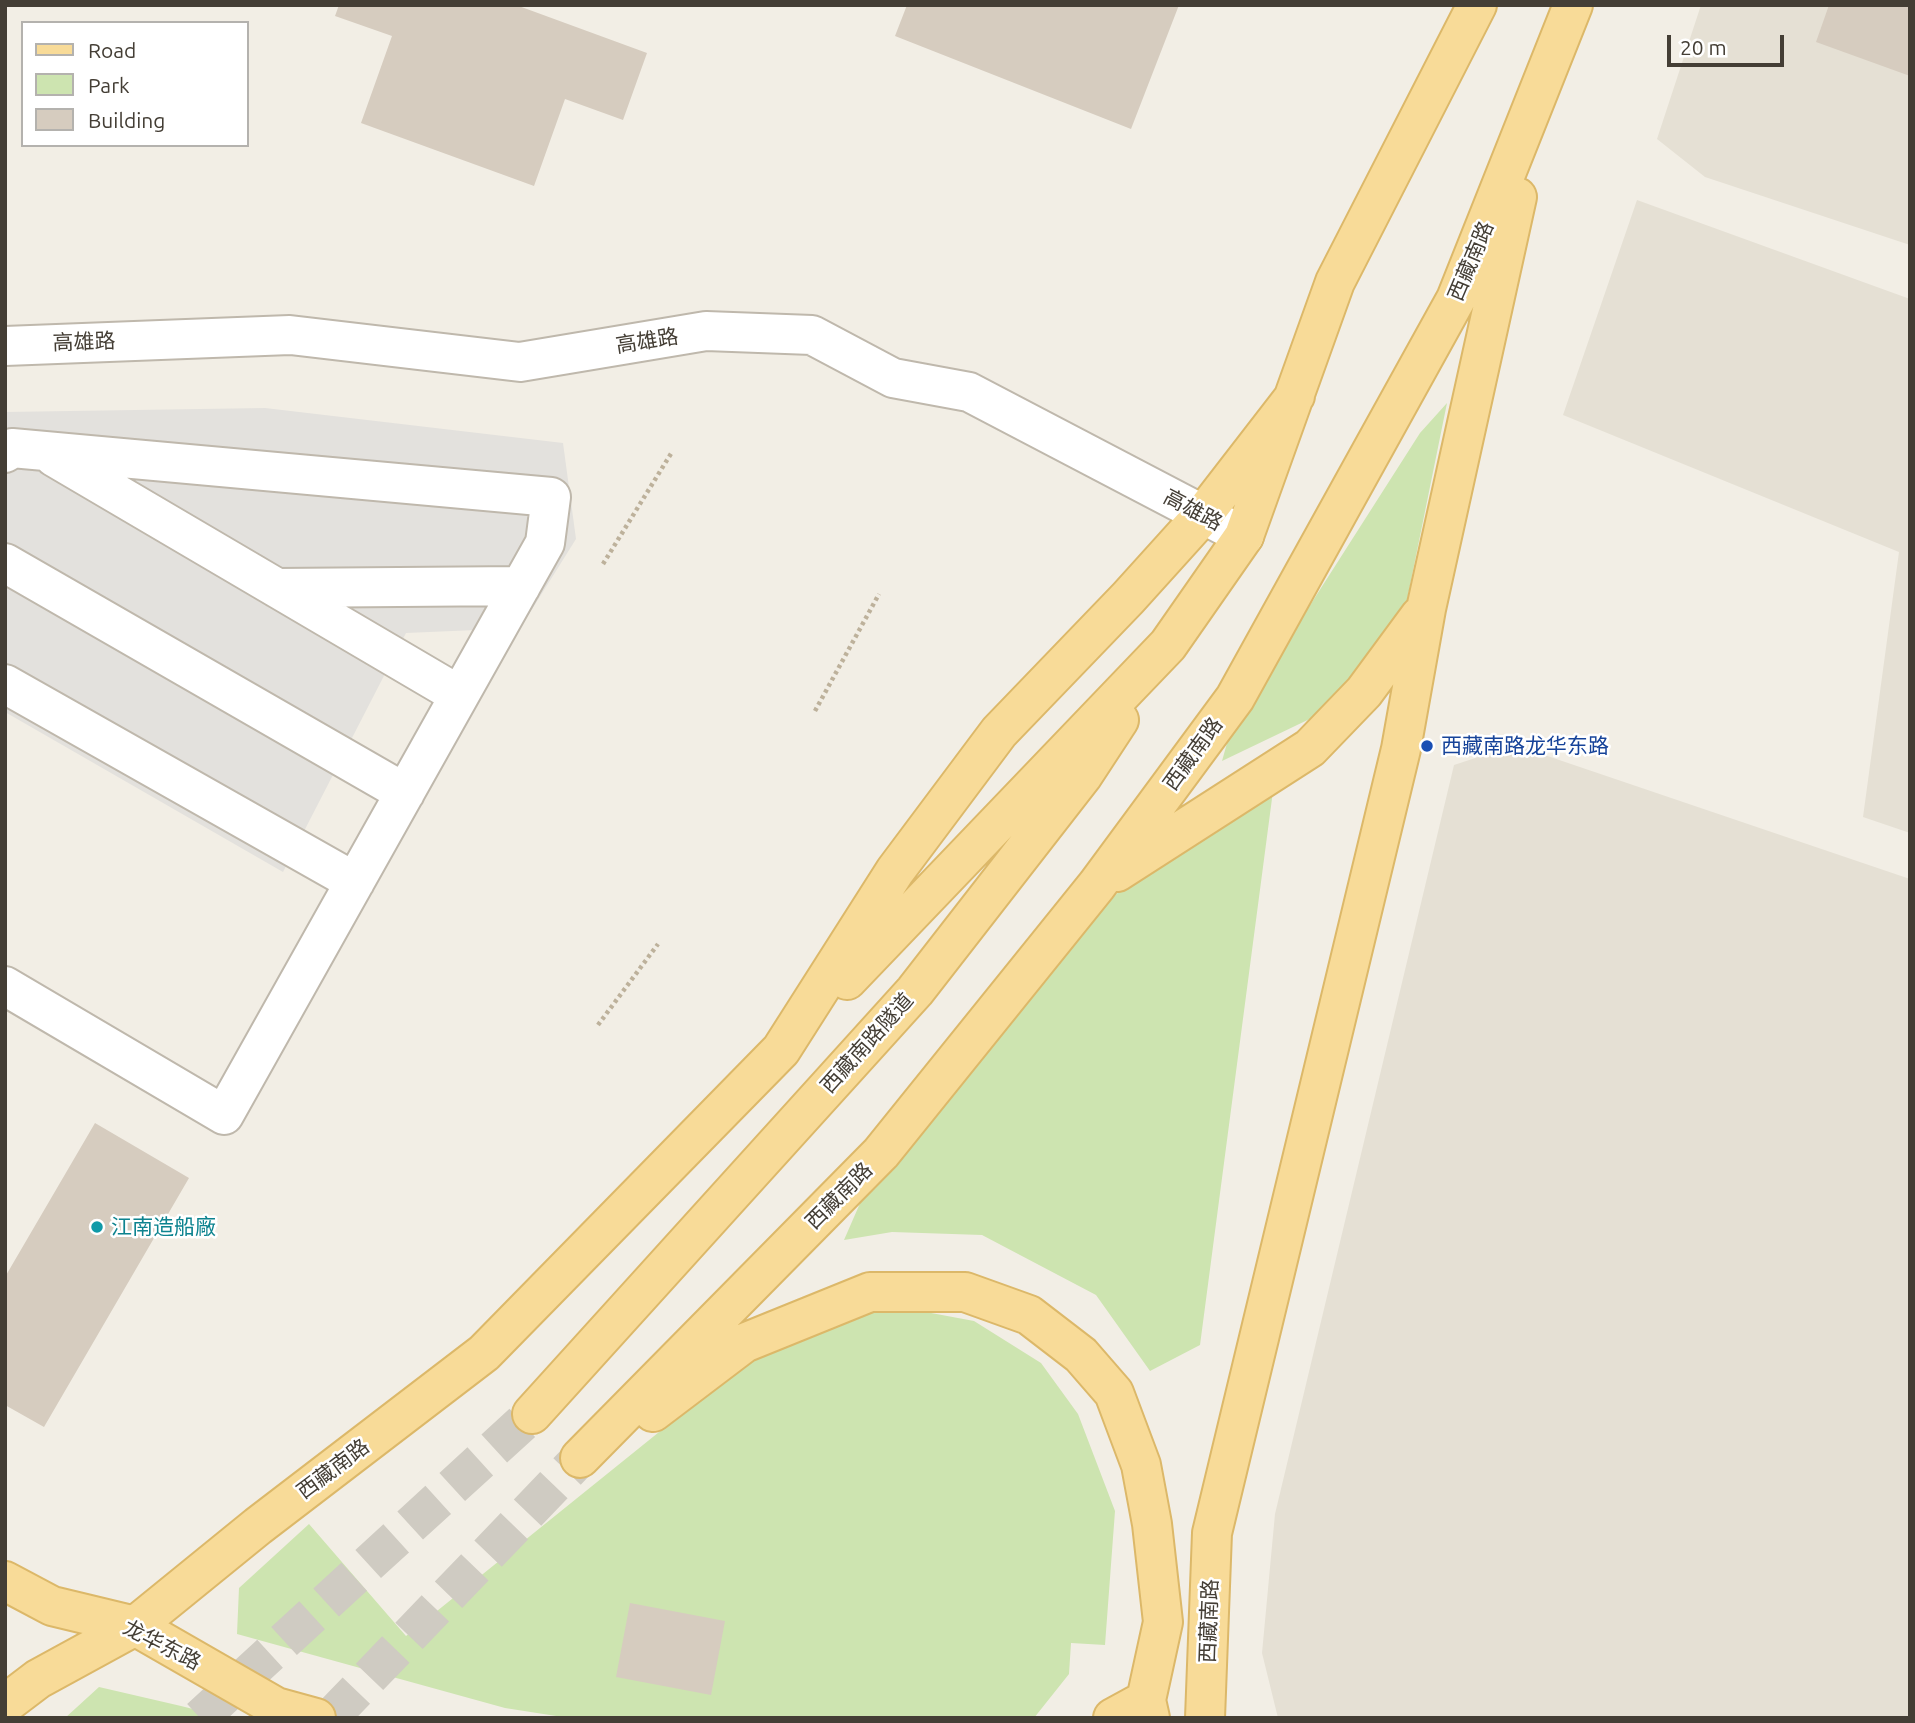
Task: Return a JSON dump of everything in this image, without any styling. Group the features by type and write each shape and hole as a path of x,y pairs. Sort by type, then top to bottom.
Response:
{"main road":[{"name":"西藏南路","path":"5,1704 38,1679 135,1626 258,1526 484,1353 781,1050 928,893 1168,645 1244,536 1335,282 1477,5"},
{"name":"西藏南路","path":"1148,1709 1163,1622 1152,1524 1141,1465 1114,1393 1080,1355 1029,1315 965,1292 870,1292 744,1343 625,1433 580,1458 881,1153 1097,885 1235,698 1456,299 1573,5"},
{"name":"西藏南路","path":"1205,1718 1212,1532 1401,749 1426,609 1540,91"},
{"name":"西藏南路","path":"781,1050 895,871 999,732 1128,598 1203,515 1294,396"},
{"path":"1097,885 1310,748 1364,692 1426,609"},
{"name":"西藏南路隧道","path":"532,1414 915,991 1083,775 1168,645"},
{"name":"龙华东路","path":"5,1581 52,1606 135,1626 276,1707 316,1718"},
{"path":"1113,1718 1148,1709"}],"street":[{"name":"高雄路","path":"5,346 290,335 520,362 706,331 813,335 893,378 969,392 1244,536"},
{"path":"5,453 12,448 551,497 545,543 224,1115 5,986"},
{"path":"43,451 459,695"},
{"path":"5,563 405,793"},
{"path":"277,588 521,586"},
{"path":"5,684 355,882"}],"path":[{"path":"603,564 672,452"},
{"path":"815,711 879,594"},
{"path":"598,1025 658,944"}],"shaded area":[{"path":"1701,5 1910,5 1910,245 1705,177 1657,139"},
{"path":"1637,200 1910,299 1910,833 1863,817 1899,552 1563,415"},
{"path":"265,408 563,443 576,539 524,622 476,630 406,633 283,872 5,712 5,412"},
{"path":"1515,745 1910,879 1910,1718 1278,1718 1262,1653 1275,1514 1454,765"}],"green space":[{"path":"1447,403 1406,605 1376,659 1318,715 1222,761 1231,729 1420,433"},
{"path":"1273,791 1200,1345 1150,1371 1096,1295 982,1235 892,1232 844,1240 861,1201 1087,923 1135,876"},
{"path":"899,1307 974,1321 1041,1363 1078,1414 1115,1511 1105,1645 1071,1643 1069,1674 1034,1718 569,1718 505,1708 237,1634 239,1588 309,1524 406,1636 705,1395 770,1348 826,1317"},
{"path":"99,1687 181,1706 229,1718 65,1718"}],"building":[{"path":"339,5 516,5 647,53 623,120 565,99 534,186 361,123 392,36 335,16"},
{"path":"907,5 1179,5 1131,129 895,36"},
{"path":"1829,5 1910,5 1910,76 1816,42"},
{"name":"江南造船廠","path":"95,1123 189,1178 44,1427 5,1405 5,1277"},
{"path":"630,1603 725,1621 711,1695 616,1677"}],"tunnel":[{"path":"200,1718 532,1414"},
{"path":"330,1718 580,1458"}],"place":[{"name":"西藏南路龙华东路","path":"1427,746"},
{"name":"江南造船廠","path":"97,1227"}]}
